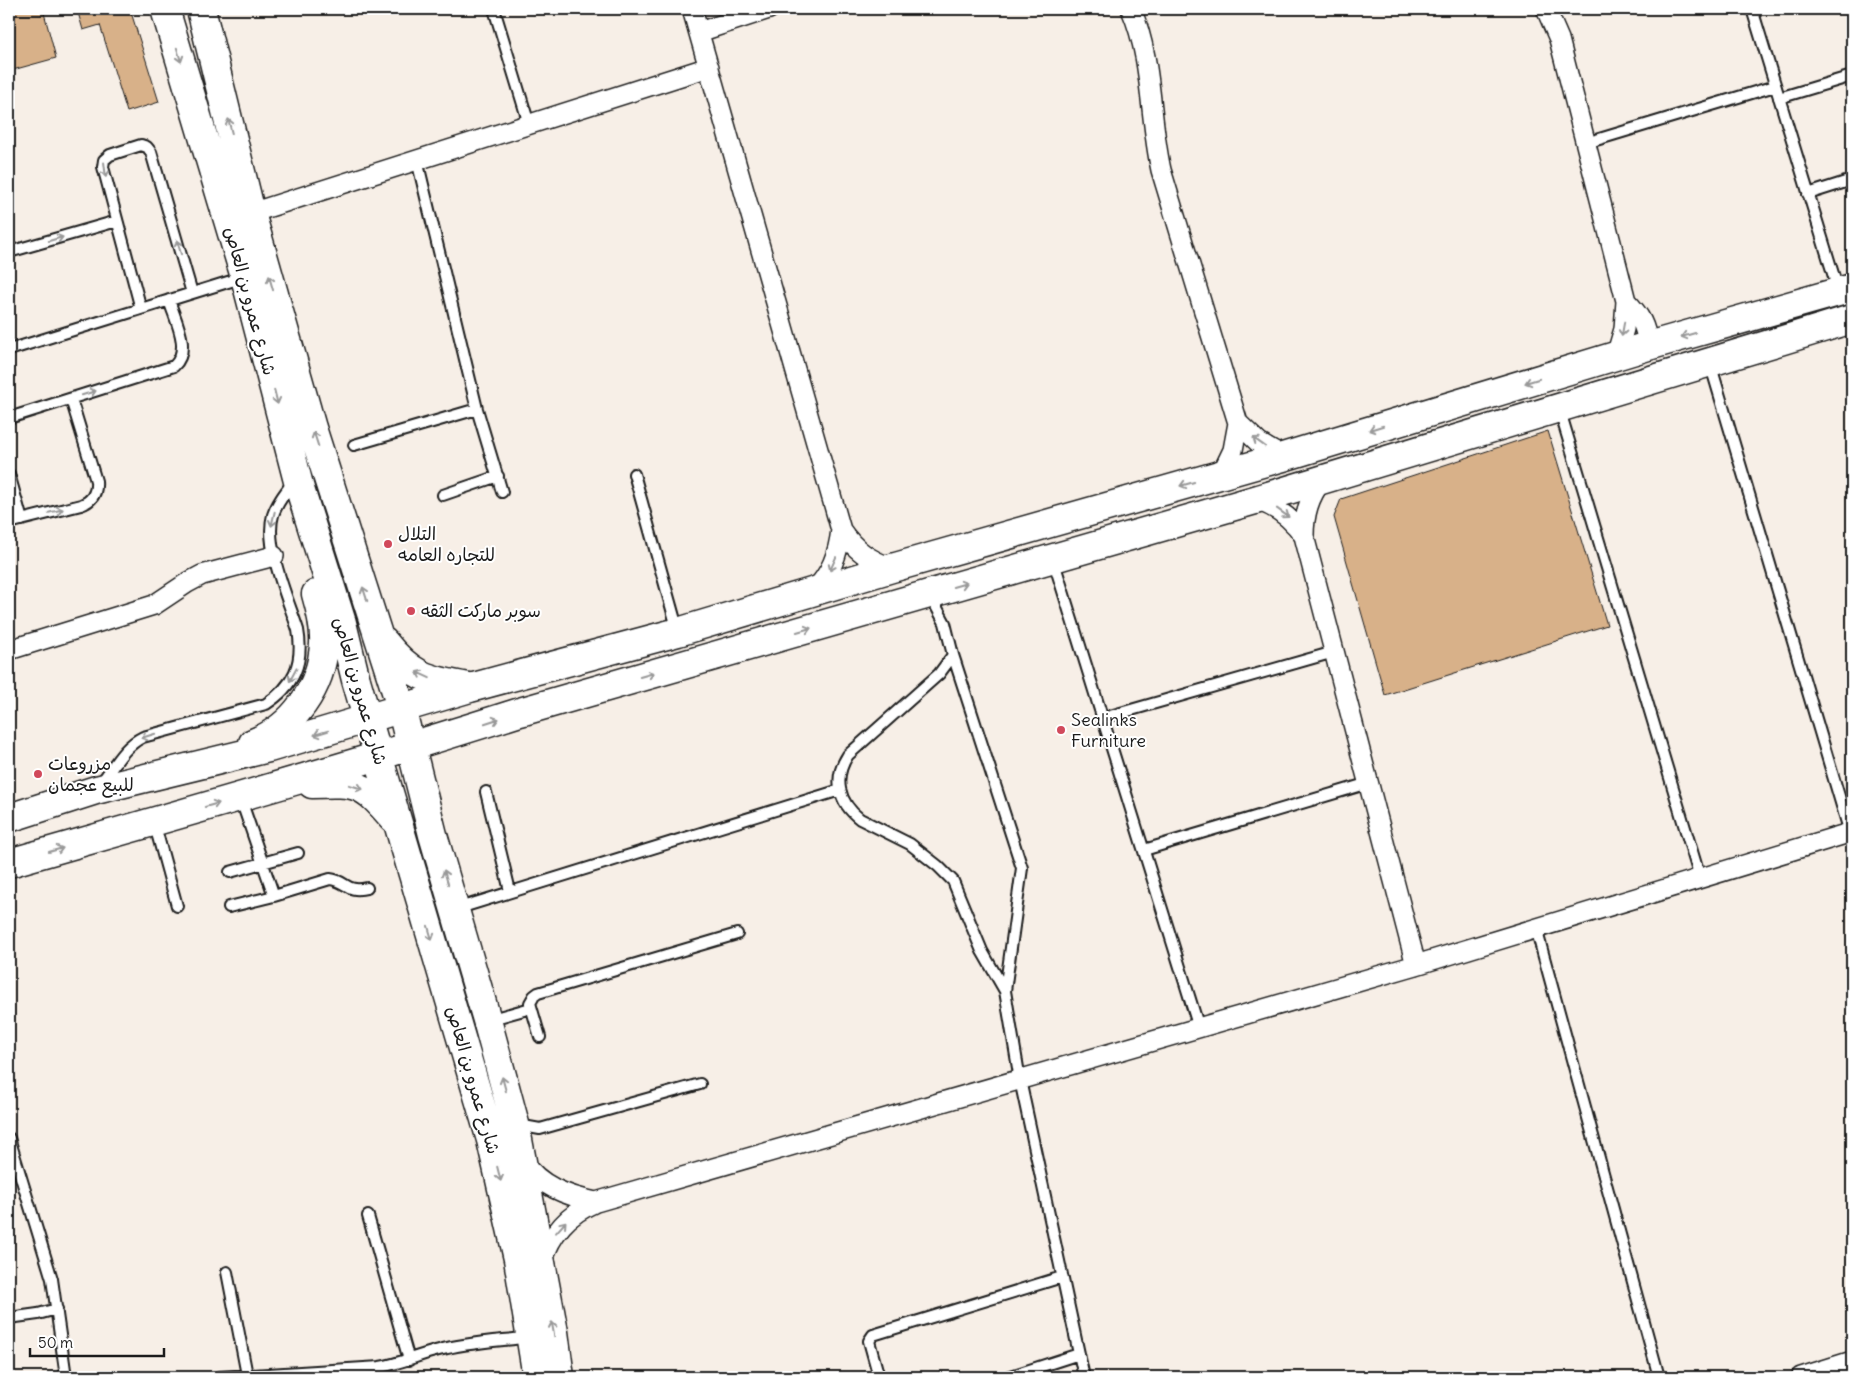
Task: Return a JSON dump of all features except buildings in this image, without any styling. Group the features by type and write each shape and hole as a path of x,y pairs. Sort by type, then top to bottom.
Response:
{"main road":[{"name":"شارع عمرو بن العاص","path":"165,9 245,277 300,488 342,623 367,719 491,1140 510,1217 532,1337 537,1377"},
{"name":"شارع عمرو بن العاص","path":"201,9 251,213 312,428 412,745 427,811 515,1124 542,1264 560,1377"},
{"path":"9,818 139,778 269,748 470,688 678,632 892,568 1284,457 1648,346 1840,291"},
{"path":"1710,362 1715,348 1725,338 1811,312 1840,291"},
{"path":"9,863 466,730 520,712 1255,500 1852,319"},
{"path":"1559,407 1576,392 1635,368 1648,346"},
{"path":"139,778 157,769 261,740 289,720 310,693 322,660 324,626 304,548 300,488"},
{"path":"378,635 400,662 410,668 440,682 470,688"},
{"path":"427,811 430,779 440,753 466,730"},
{"path":"273,787 333,784 356,785 367,790 397,823"}],"street":[{"path":"692,9 841,530 850,543 862,554 876,563 892,568"},
{"path":"699,32 769,9"},
{"path":"1131,9 1141,34 1147,62 1153,126 1161,170 1238,423 1233,450 1221,475"},
{"path":"1546,9 1559,39 1626,301 1624,329 1616,356"},
{"path":"251,213 709,67"},
{"path":"1626,301 1641,318 1645,327 1648,346"},
{"path":"1238,423 1259,443 1284,457"},
{"path":"1322,480 1309,500 1304,536 1416,964"},
{"path":"1255,500 1274,507 1283,513 1298,527 1304,536"},
{"path":"813,592 825,579 834,564 841,530"},
{"path":"9,650 154,605 202,575 274,556"},
{"path":"542,1264 546,1250 561,1226 571,1216 596,1202 1199,1028 1851,833"},
{"path":"521,1156 529,1170 560,1192 596,1202"},
{"path":"1801,1377 1852,1361"}],"lane":[{"path":"494,9 529,124"},
{"path":"1752,9 1808,194 1840,291"},
{"path":"1779,98 1852,76"},
{"path":"1586,143 1775,86"},
{"path":"142,309 103,171 103,163 110,155 144,146 152,152 192,294"},
{"path":"417,160 477,409 502,492"},
{"path":"1808,194 1852,180"},
{"path":"9,252 117,221"},
{"path":"9,350 245,277"},
{"path":"9,418 168,369 180,361 183,347 169,300"},
{"path":"1710,362 1851,833"},
{"path":"9,523 87,503 95,493 96,481 71,399"},
{"path":"1559,407 1700,878"},
{"path":"354,445 477,409"},
{"path":"9,474 22,520"},
{"path":"634,474 678,632"},
{"path":"442,495 498,476"},
{"path":"96,790 128,746 135,741 143,737 254,708 276,697 285,688 298,667 300,643 298,630 274,556 270,535 278,504 300,488"},
{"path":"1053,558 1199,1028"},
{"path":"930,594 945,623 953,655 1022,868 1005,991 1020,1080 1084,1377"},
{"path":"1103,718 1334,652"},
{"path":"953,655 939,674 848,755 840,772 840,790 847,807 860,819 910,844 938,866 953,881 982,951 1005,991"},
{"path":"1144,850 1369,783"},
{"path":"456,909 840,790"},
{"path":"486,792 510,892"},
{"path":"240,796 274,896"},
{"path":"154,821 177,906"},
{"path":"230,872 298,852"},
{"path":"229,908 330,879 337,880 351,889 367,888"},
{"path":"1536,928 1659,1377"},
{"path":"540,1037 530,1008 532,999 538,993 737,934"},
{"path":"487,1020 530,1008"},
{"path":"515,1124 540,1129 700,1084"},
{"path":"9,1138 48,1264 57,1309 66,1377"},
{"path":"368,1216 409,1360"},
{"path":"226,1272 247,1375"},
{"path":"879,1377 869,1341 873,1336 1062,1277"},
{"path":"9,1318 57,1309"},
{"path":"218,1377 364,1369 395,1364 456,1346 532,1337"},
{"path":"1008,1377 1079,1354"}],"place":[{"name":"التلال للتجاره العامه","path":"388,544"},
{"name":"سوبر ماركت الثقه","path":"411,611"},
{"name":"Sealinks Furniture","path":"1061,730"},
{"name":"مزروعات للبيع عجمان","path":"38,774"}]}
